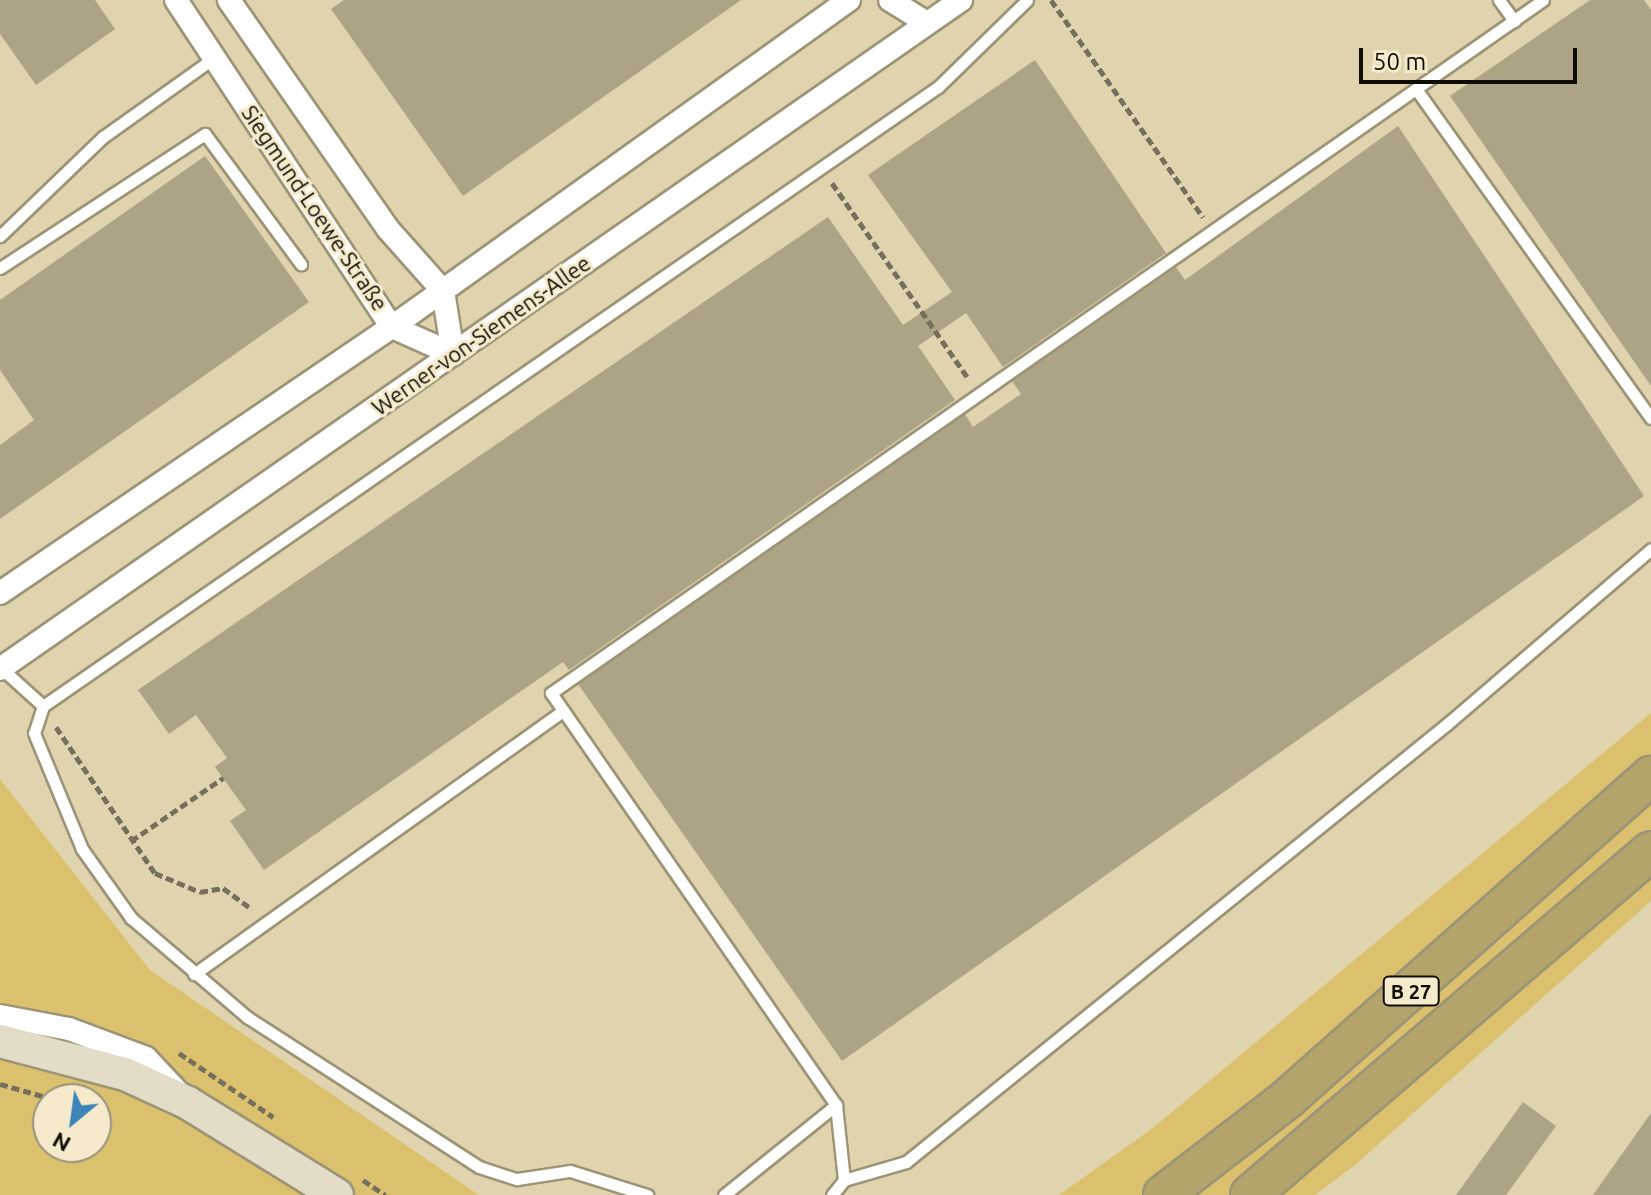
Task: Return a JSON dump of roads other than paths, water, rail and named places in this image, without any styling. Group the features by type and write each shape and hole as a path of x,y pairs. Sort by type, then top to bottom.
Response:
{"highway":[{"name":"B 27","path":"1163,1195 1309,1080 1651,776"},
{"name":"B 27","path":"1250,1195 1651,851"}],"main road":[{"path":"0,1041 98,1066 188,1103 337,1195"}],"street":[{"name":"Siegmund-Loewe-Straße","path":"176,0 392,327 453,354"},
{"path":"229,0 388,229 443,291 453,354"},
{"path":"0,593 392,327 849,0"},
{"path":"890,0 927,23"},
{"path":"921,0 927,23"},
{"name":"Werner-von-Siemens-Allee","path":"0,668 961,0"},
{"path":"0,1016 69,1029 146,1058 188,1103"}],"lane":[{"path":"647,1195 570,1171 517,1179 479,1167 247,1017 131,918 82,849 34,733 43,706 820,165 938,87 1027,0"},
{"path":"1499,0 1514,21"},
{"path":"844,1180 836,1105 551,693 1543,0"},
{"path":"0,236 103,137 215,57"},
{"path":"1416,89 1651,418"},
{"path":"0,268 205,134 301,264"},
{"path":"832,1195 844,1180 906,1162 1447,724 1651,549"},
{"path":"0,668 43,706"},
{"path":"194,974 563,711"},
{"path":"724,1195 836,1105"}]}
